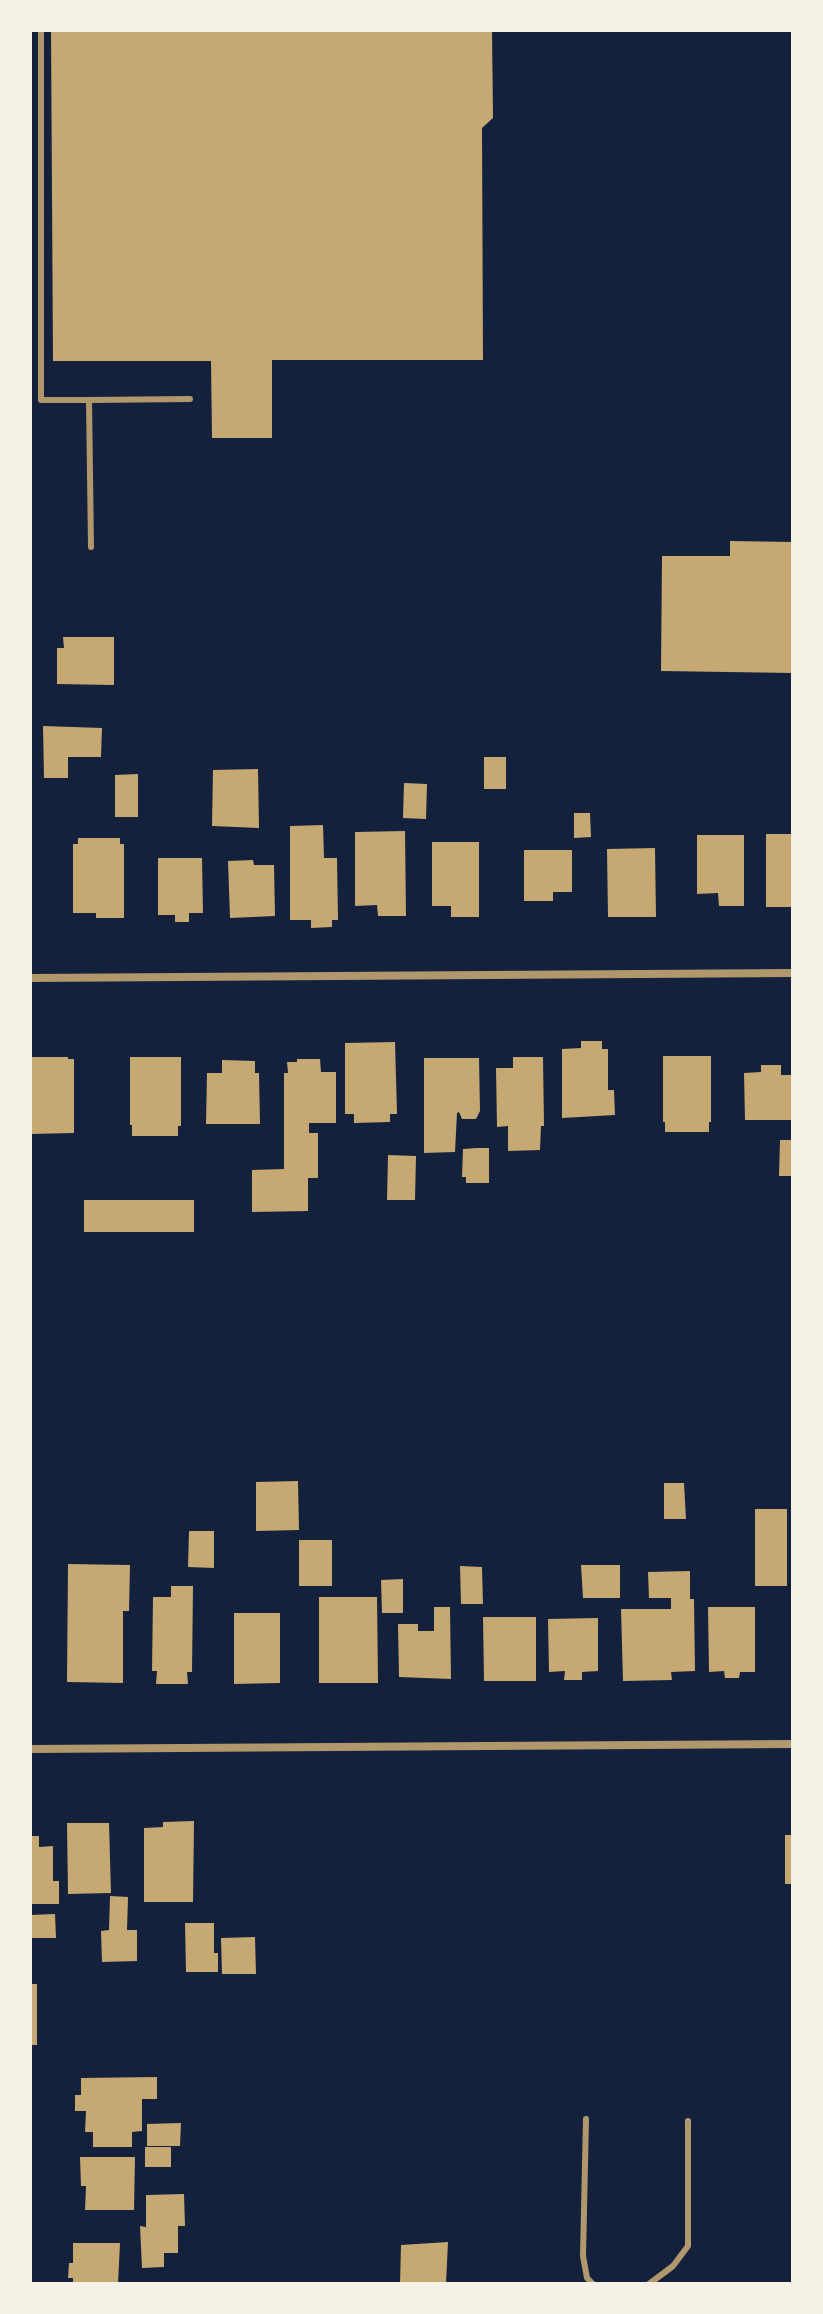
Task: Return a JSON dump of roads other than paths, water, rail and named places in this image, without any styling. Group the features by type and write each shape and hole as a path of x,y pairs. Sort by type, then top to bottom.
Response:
{"street":[{"path":"30,978 793,973"},
{"path":"30,1749 793,1744"}],"lane":[{"path":"41,30 41,400 190,399"},
{"path":"89,400 91,547"},
{"path":"586,2119 583,2256 587,2278 593,2284"},
{"path":"649,2284 673,2266 688,2246 688,2121"}]}
